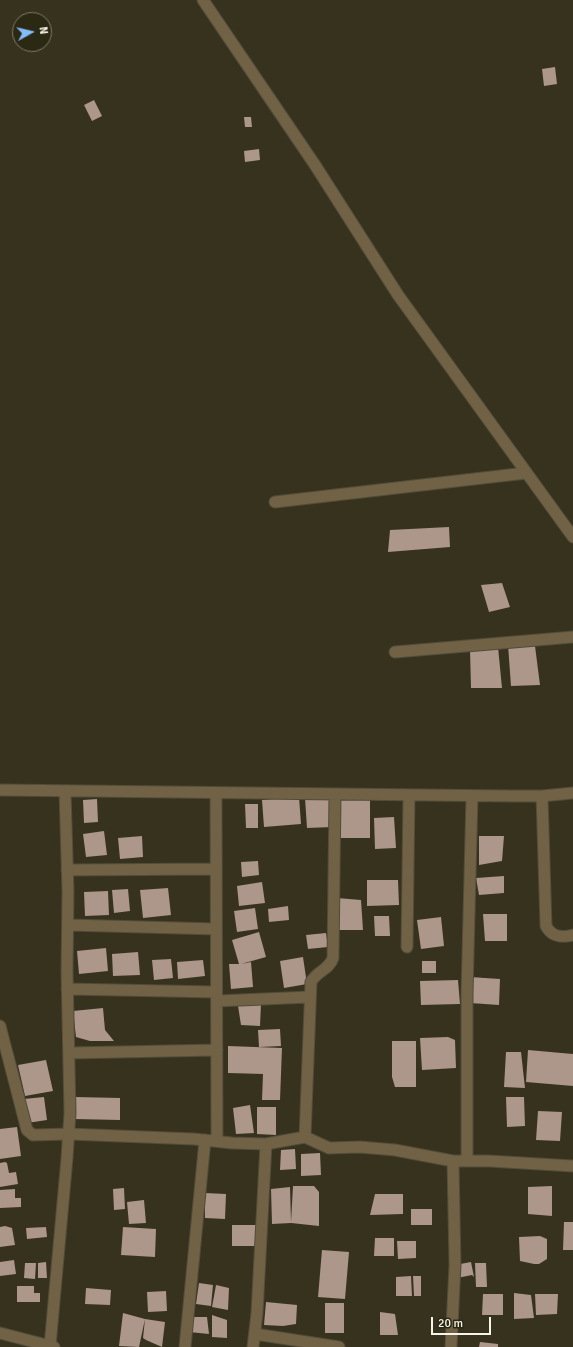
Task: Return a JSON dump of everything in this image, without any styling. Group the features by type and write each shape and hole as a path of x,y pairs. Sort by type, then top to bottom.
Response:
{"street":[{"path":"203,0 315,165 398,295 573,537"},
{"path":"275,502 526,473"},
{"path":"395,652 573,637"},
{"path":"0,790 472,796 542,796 573,793"},
{"path":"0,1332 52,1346 70,1113 65,791"},
{"path":"216,793 217,1141"},
{"path":"305,1137 311,982 314,975 331,964 333,958 335,794"},
{"path":"407,947 409,795"},
{"path":"467,1161 467,994 472,796"},
{"path":"542,796 546,926 549,933 556,936 566,937 573,935"},
{"path":"67,870 216,869"},
{"path":"68,926 216,929"},
{"path":"67,989 217,996 310,997"},
{"path":"0,1026 27,1130 33,1135 69,1134 266,1144 305,1137 328,1148 360,1147 395,1150 453,1161 573,1166"},
{"path":"68,1053 217,1050"},
{"path":"185,1347 205,1140"},
{"path":"253,1347 257,1313 266,1144"},
{"path":"451,1347 455,1265 453,1161"},
{"path":"254,1334 339,1347"}],"building":[{"path":"555,67 557,84 544,86 542,69"},
{"path":"94,100 102,116 92,121 84,105"},
{"path":"244,117 251,117 252,127 245,127"},
{"path":"259,149 260,160 245,162 244,151"},
{"path":"449,527 450,547 388,552 390,530"},
{"path":"502,583 510,607 489,612 481,585"},
{"path":"508,645 535,646 540,685 511,686"},
{"path":"498,647 502,688 471,688 470,650"},
{"path":"299,797 301,824 264,827 262,800"},
{"path":"331,797 333,827 307,828 305,798"},
{"path":"97,799 98,822 84,823 83,800"},
{"path":"339,800 370,800 370,838 340,838"},
{"path":"245,804 258,804 258,828 246,828"},
{"path":"394,817 396,848 375,849 374,818"},
{"path":"104,831 107,855 86,857 83,834"},
{"path":"142,836 143,857 120,859 118,838"},
{"path":"479,836 504,836 502,861 479,865"},
{"path":"258,861 259,875 242,877 241,862"},
{"path":"504,876 504,893 479,895 476,878"},
{"path":"367,880 398,880 399,905 367,906"},
{"path":"262,882 265,903 239,906 237,886"},
{"path":"168,888 171,915 143,918 140,890"},
{"path":"128,889 130,911 114,913 112,890"},
{"path":"108,891 109,915 85,916 84,892"},
{"path":"337,898 361,900 363,930 338,930"},
{"path":"288,906 289,920 269,922 268,909"},
{"path":"255,908 258,929 237,932 234,911"},
{"path":"483,914 507,914 507,941 485,941"},
{"path":"374,916 389,916 390,936 375,936"},
{"path":"441,917 444,946 421,949 417,920"},
{"path":"259,932 266,957 241,964 251,962 253,987 231,989 229,964 239,964 232,940"},
{"path":"326,933 328,947 308,949 306,935"},
{"path":"106,948 108,971 79,974 77,951"},
{"path":"138,952 140,975 113,976 112,954"},
{"path":"303,957 307,984 284,988 280,961"},
{"path":"171,959 173,978 154,980 152,960"},
{"path":"203,960 205,976 178,979 177,962"},
{"path":"422,961 436,961 436,973 422,973"},
{"path":"470,977 500,979 499,1005 470,1003"},
{"path":"458,980 460,1004 421,1005 420,981"},
{"path":"261,1004 260,1026 241,1025 238,1006"},
{"path":"103,1008 105,1030 114,1041 90,1041 76,1037 73,1011"},
{"path":"280,1029 281,1046 259,1047 258,1030"},
{"path":"448,1037 455,1040 456,1068 422,1070 420,1038"},
{"path":"392,1041 416,1041 416,1087 395,1087 392,1077"},
{"path":"228,1046 282,1048 280,1100 262,1100 263,1074 228,1073"},
{"path":"528,1050 573,1054 573,1086 526,1082"},
{"path":"506,1052 521,1052 525,1088 504,1087"},
{"path":"46,1060 53,1091 25,1096 18,1065"},
{"path":"44,1097 47,1120 27,1123 24,1099"},
{"path":"75,1097 120,1098 120,1120 74,1119"},
{"path":"506,1097 524,1097 525,1126 507,1127"},
{"path":"250,1105 254,1133 236,1134 233,1108"},
{"path":"257,1107 276,1107 276,1135 257,1134"},
{"path":"538,1111 562,1112 560,1141 536,1140"},
{"path":"17,1127 21,1156 0,1159 0,1129"},
{"path":"295,1149 296,1169 280,1170 281,1150"},
{"path":"320,1153 321,1175 301,1176 301,1154"},
{"path":"0,1163 7,1163 9,1173 16,1172 18,1184 0,1187"},
{"path":"293,1186 314,1186 319,1192 319,1226 291,1223 272,1224 271,1189 290,1187 291,1222"},
{"path":"552,1186 552,1216 528,1214 528,1187"},
{"path":"124,1188 125,1209 114,1210 113,1189"},
{"path":"15,1189 15,1198 21,1198 21,1207 0,1208 0,1190"},
{"path":"205,1193 226,1194 225,1219 205,1218"},
{"path":"375,1194 403,1194 403,1214 370,1215"},
{"path":"144,1200 146,1223 129,1224 127,1202"},
{"path":"411,1209 432,1209 432,1225 411,1225"},
{"path":"564,1222 573,1222 573,1250 563,1250"},
{"path":"232,1225 259,1225 259,1246 232,1246"},
{"path":"5,1226 12,1228 15,1245 0,1247 0,1227"},
{"path":"46,1227 47,1237 27,1239 26,1228"},
{"path":"123,1227 156,1229 155,1257 121,1255"},
{"path":"540,1236 547,1239 547,1259 539,1264 520,1261 519,1237"},
{"path":"375,1238 394,1238 394,1256 374,1256"},
{"path":"397,1241 416,1241 416,1258 398,1259"},
{"path":"322,1250 349,1252 345,1299 318,1297"},
{"path":"14,1260 16,1274 0,1276 0,1262"},
{"path":"46,1262 47,1278 38,1278 38,1263"},
{"path":"471,1262 474,1277 472,1275 457,1278 455,1265"},
{"path":"25,1263 36,1263 35,1279 24,1278"},
{"path":"475,1263 486,1263 487,1287 476,1287"},
{"path":"411,1276 412,1296 396,1296 396,1277"},
{"path":"413,1276 421,1276 421,1296 414,1296"},
{"path":"199,1283 213,1285 211,1306 196,1304"},
{"path":"216,1285 229,1288 228,1310 212,1307"},
{"path":"17,1286 34,1286 34,1293 40,1293 40,1302 17,1302"},
{"path":"86,1288 111,1290 110,1305 85,1304"},
{"path":"166,1291 167,1311 148,1312 147,1292"},
{"path":"514,1293 531,1295 534,1318 514,1319"},
{"path":"483,1294 503,1294 503,1315 482,1315"},
{"path":"535,1294 558,1294 557,1314 536,1315"},
{"path":"266,1302 297,1305 296,1324 283,1326 264,1325"},
{"path":"325,1303 344,1303 344,1333 325,1333"},
{"path":"380,1312 395,1314 398,1335 380,1335"},
{"path":"123,1313 145,1319 139,1347 119,1346"},
{"path":"212,1315 227,1320 227,1338 212,1337"},
{"path":"192,1317 207,1317 209,1334 189,1332"},
{"path":"145,1319 165,1322 162,1347 143,1338"},
{"path":"480,1342 498,1344 498,1347 479,1347"}]}
